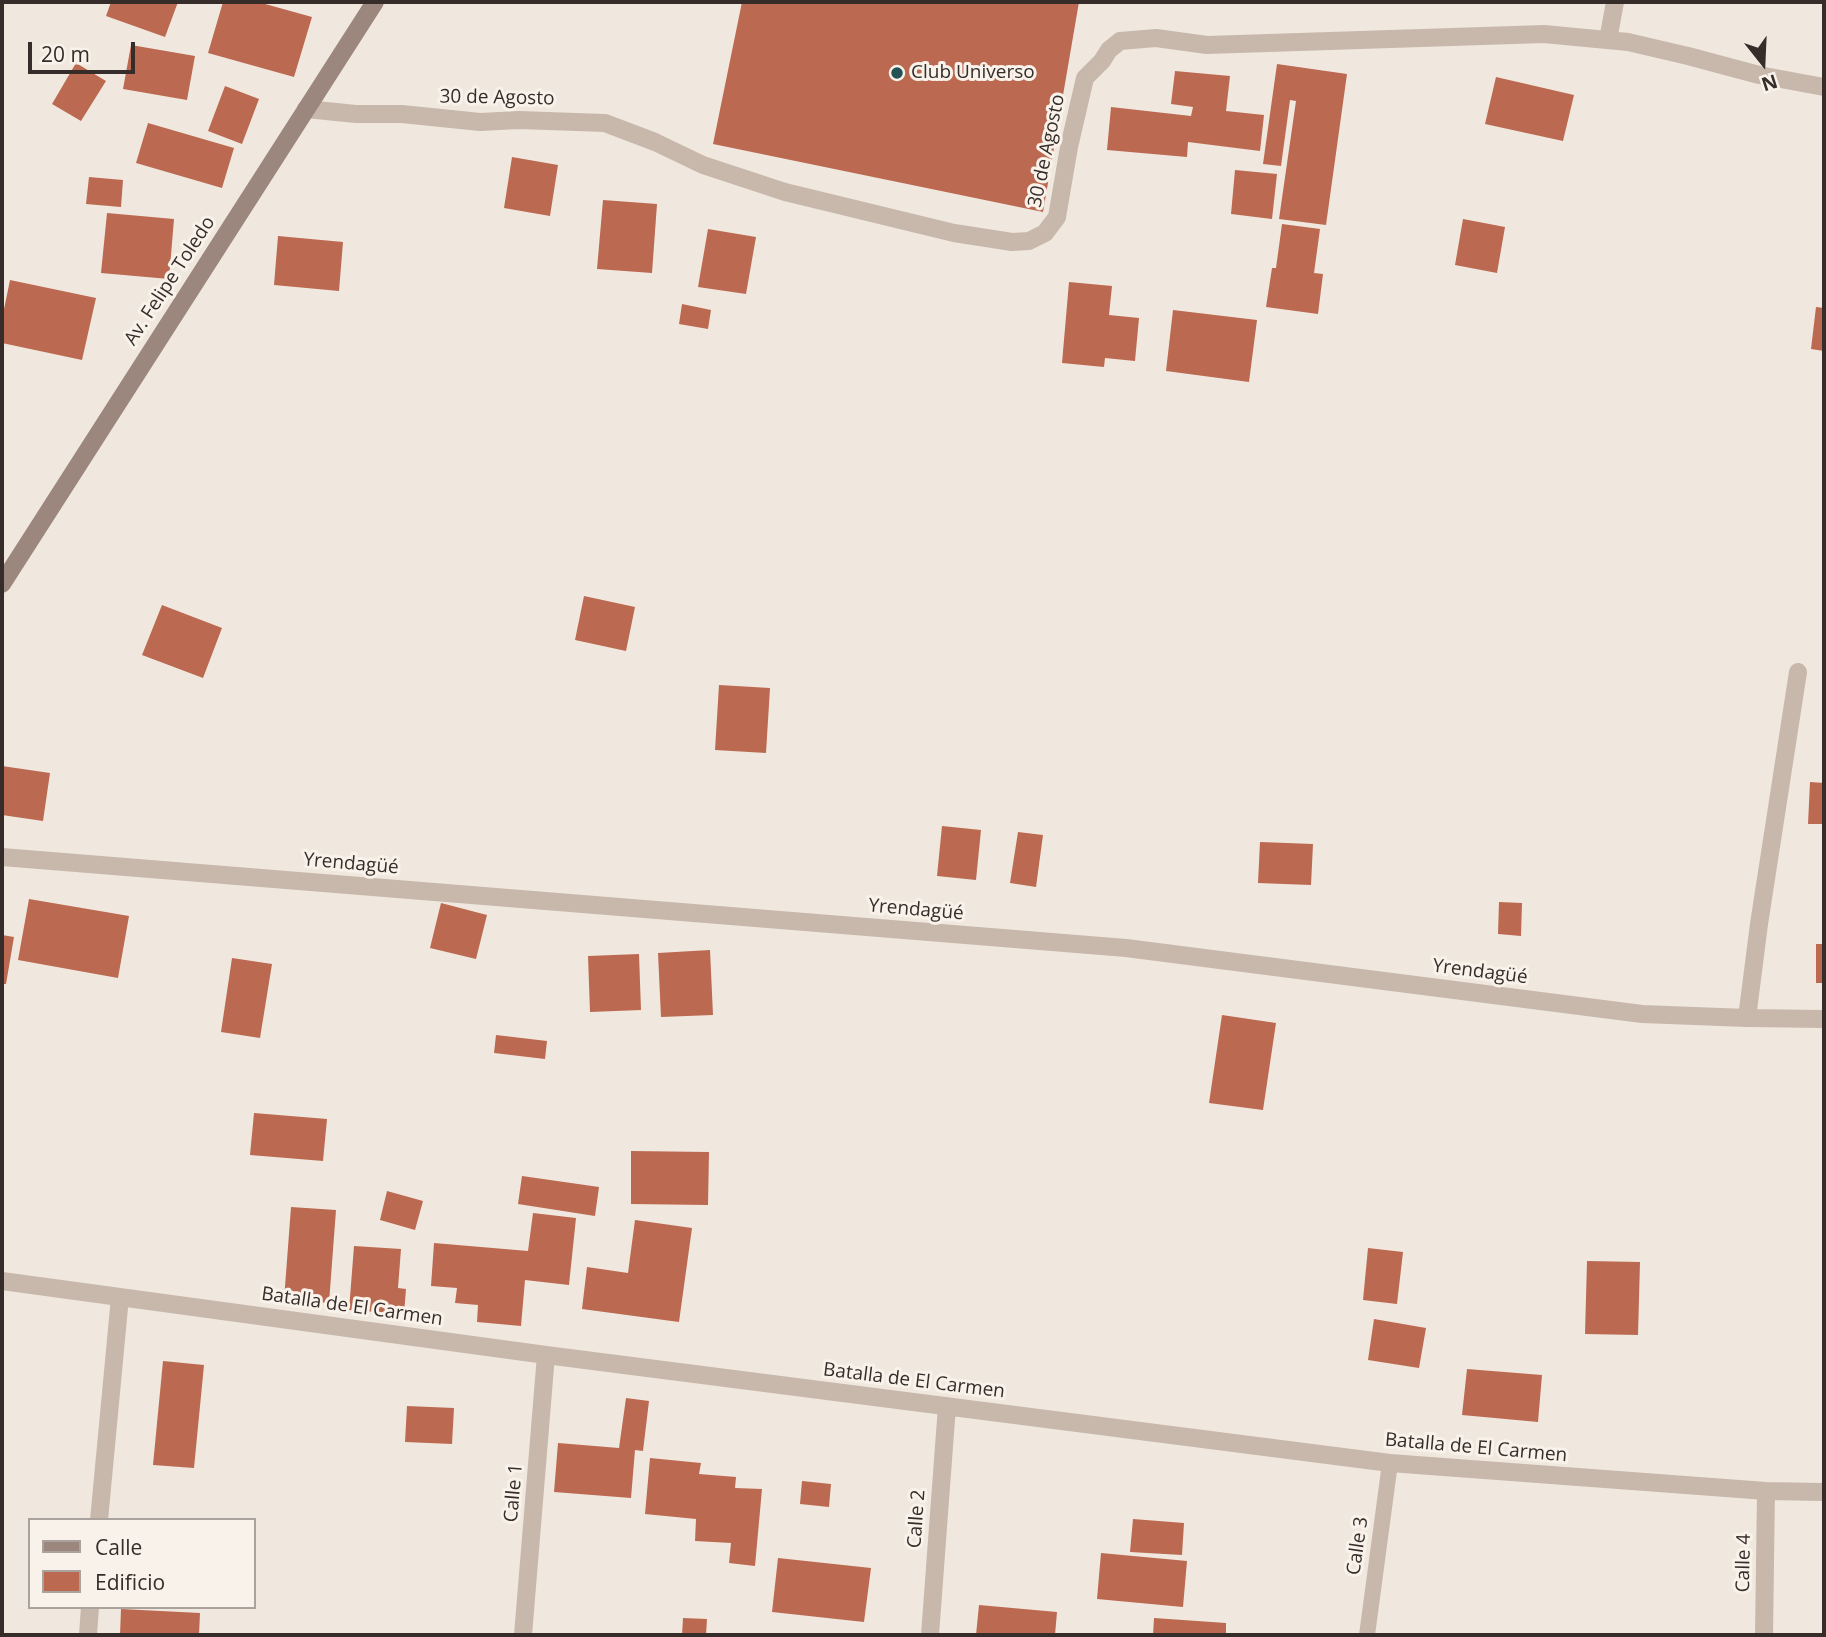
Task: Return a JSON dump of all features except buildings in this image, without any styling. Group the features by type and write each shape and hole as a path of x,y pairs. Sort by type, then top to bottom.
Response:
{"main road":[{"name":"Av. Felipe Toledo","path":"2,584 375,2"}],"street":[{"path":"1608,40 1615,2"},
{"name":"30 de Agosto","path":"306,109 356,114 402,114 480,122 519,120 605,123 655,142 703,165 785,192 954,233 1012,242 1029,241 1045,233 1057,217 1085,78 1120,41 1156,38 1207,45 1544,34 1628,42 1759,75 1824,87"},
{"path":"1747,1018 1798,671"},
{"name":"Yrendagüé","path":"2,857 1126,948 1642,1014 1824,1019"},
{"name":"Batalla de El Carmen","path":"2,1281 547,1355 1390,1463 1766,1491 1824,1492"},
{"path":"99,1518 120,1297"},
{"name":"Calle 1","path":"523,1635 547,1355"},
{"name":"Calle 2","path":"930,1635 947,1406"},
{"name":"Calle 4","path":"1763,1635 1766,1491"},
{"path":"88,1635 90,1609"}],"lane":[{"name":"Calle 3","path":"1367,1635 1390,1463"}],"place":[{"name":"Club Universo","path":"897,73"}]}
